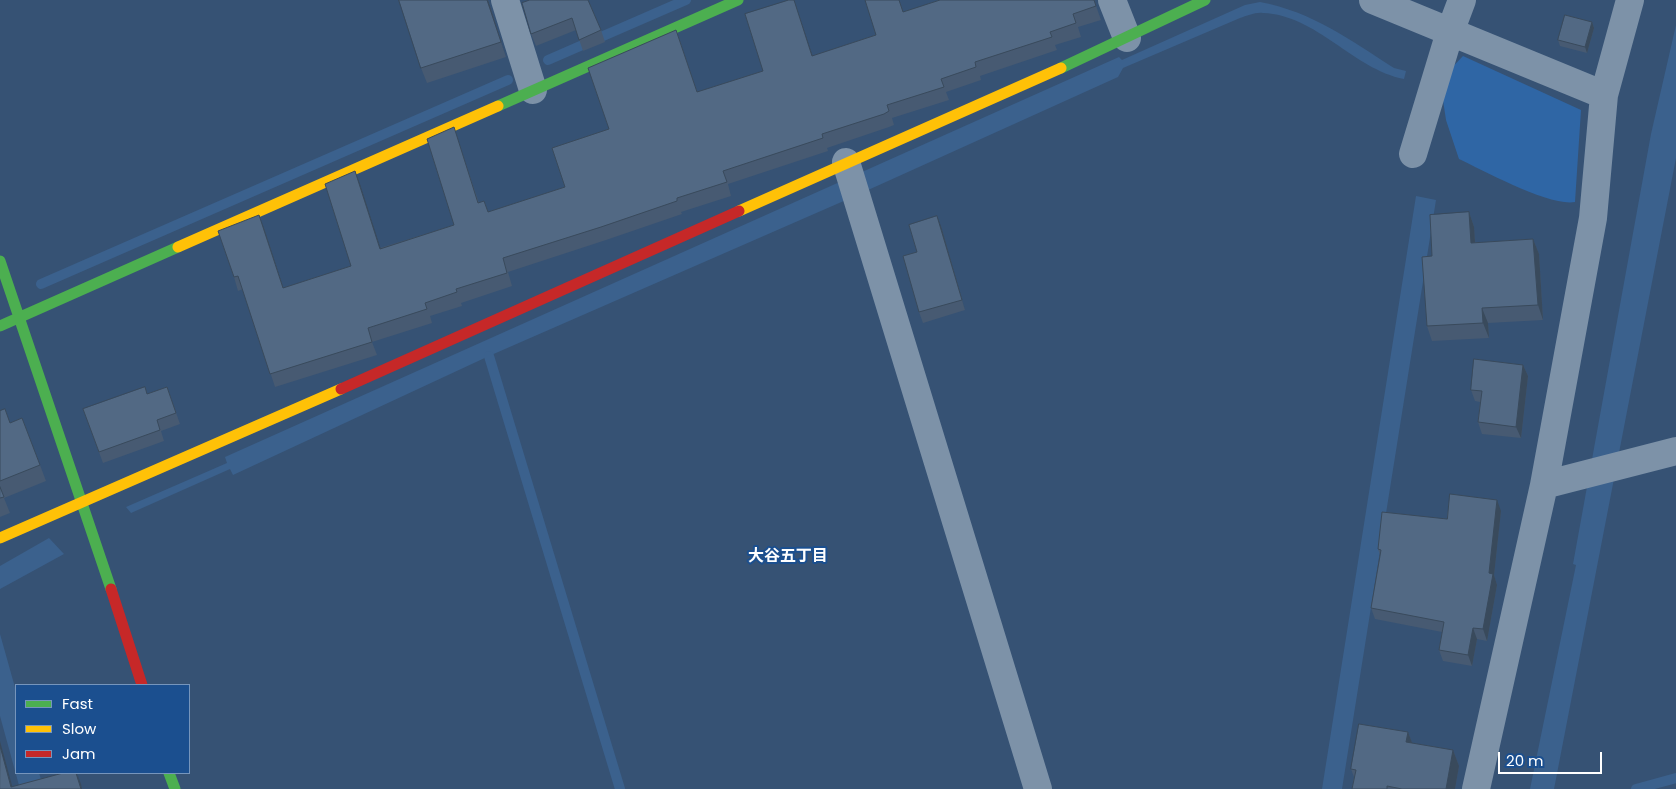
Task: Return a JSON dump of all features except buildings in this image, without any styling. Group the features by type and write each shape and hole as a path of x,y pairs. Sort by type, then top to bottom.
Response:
{"street":[{"path":"505,0 533,90"},
{"path":"0,326 738,0"},
{"path":"1112,0 1126,38"},
{"path":"0,538 84,503 1126,38 1205,0"},
{"path":"1374,0 1604,95"},
{"path":"1413,154 1450,32 1462,0"},
{"path":"1476,789 1544,486 1593,218 1604,95 1630,0"},
{"path":"846,162 1038,789"},
{"path":"0,261 18,319 84,503 142,684"},
{"path":"1544,486 1676,451"},
{"path":"169,774 174,789"}],"shaded area":[{"path":"1260,2 1297,13 1330,28 1394,68 1406,71 1404,79 1368,65 1301,23 1282,16 1263,13 1240,18 1123,68 1118,77 846,200 489,356 233,475 230,469 131,513 126,507 227,463 225,457 1119,57 1122,60 1245,5"},
{"path":"1676,25 1676,158 1554,789 1530,789 1576,565 1573,564 1651,134"},
{"path":"1463,56 1581,110 1575,202 1564,202 1534,194 1459,159 1446,120 1440,80"},
{"path":"1416,196 1436,200 1342,789 1322,789"},
{"path":"49,538 64,554 0,589 0,566"},
{"path":"0,634 15,687 15,771 0,716"},
{"path":"16,774 39,774 44,789 20,789"}],"waterway":[{"path":"548,60 686,0"},
{"path":"41,284 508,80"},
{"path":"489,356 620,789"},
{"path":"1636,789 1676,778"}],"traffic: fast":[{"path":"498,106 738,0"},
{"path":"1061,68 1205,0"},
{"path":"0,326 178,247"},
{"path":"0,261 111,589"},
{"path":"169,774 175,789"}],"traffic: slow":[{"path":"739,211 1061,68"},
{"path":"178,247 498,106"},
{"path":"0,538 341,389"}],"traffic: jam":[{"path":"341,389 739,211"},
{"path":"111,589 142,684"}],"district":[{"name":"大谷五丁目","path":"788,557"}]}
